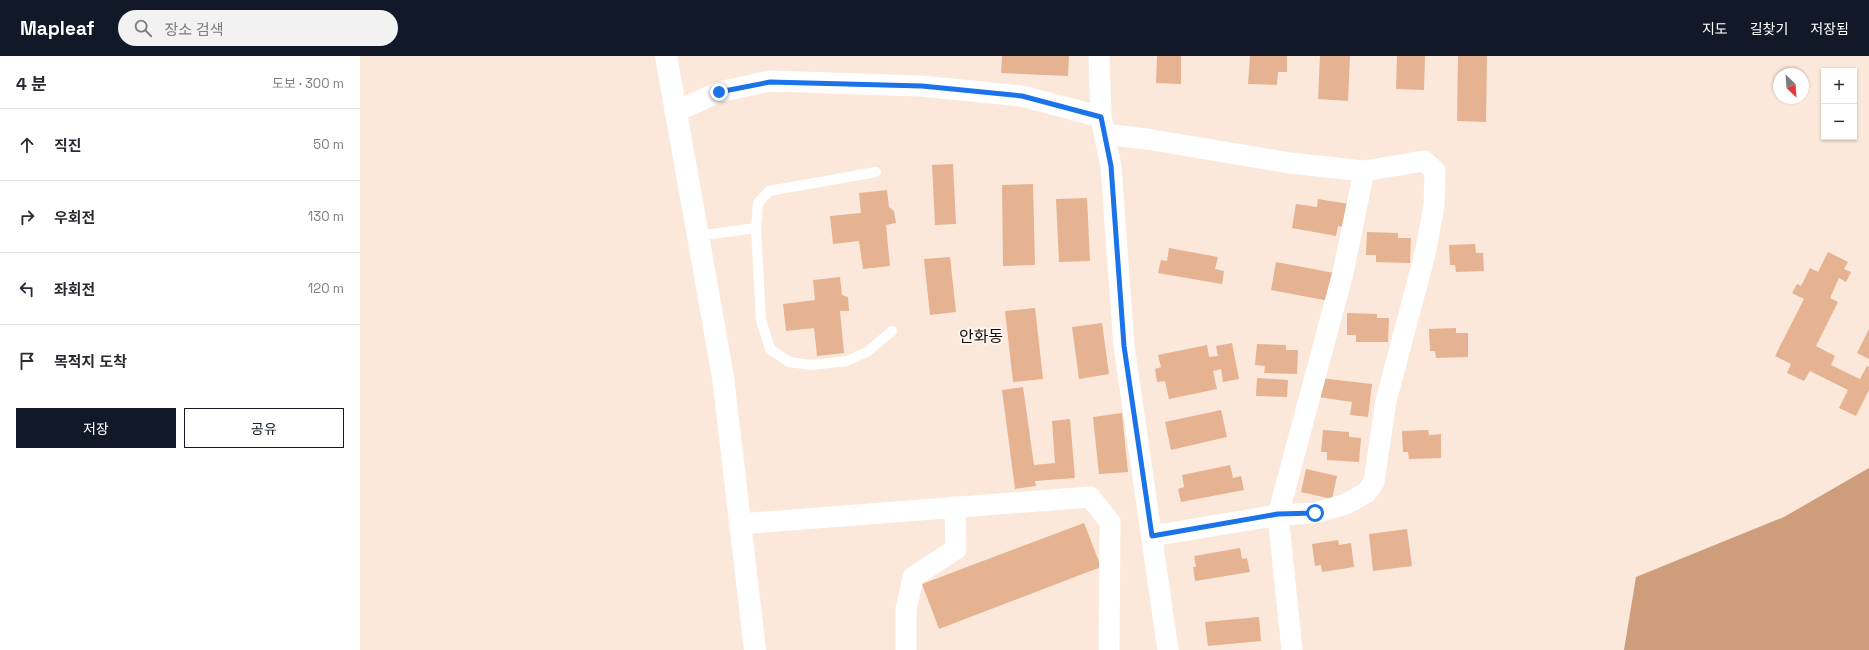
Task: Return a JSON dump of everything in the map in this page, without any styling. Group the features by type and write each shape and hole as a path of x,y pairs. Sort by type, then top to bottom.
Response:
{"street":[{"path":"666,56 723,377 755,650"},
{"path":"1099,56 1103,125 1111,166 1124,346 1168,650"},
{"path":"675,112 719,92 770,82 922,86 1022,96 1147,139 1290,163 1364,171 1424,161 1435,171 1434,206 1425,254 1386,401 1374,482 1366,493 1346,504 1315,513 1278,514 1152,536"},
{"path":"1292,650 1278,514 1343,272 1364,171"},
{"path":"740,524 1090,497 1110,522 1110,650"},
{"path":"906,650 906,610 913,577 956,549 955,507"}],"lane":[{"path":"876,172 769,191 758,203 756,228 761,320 770,349 789,362 811,365 846,361 867,352 892,331"},
{"path":"697,236 756,228"}],"shaded area":[{"path":"1869,468 1869,650 1624,650 1636,577 1784,517"}],"building":[{"path":"1002,56 1069,56 1068,76 1001,73"},
{"path":"1157,56 1181,56 1181,84 1156,83"},
{"path":"1250,56 1287,56 1287,72 1278,72 1277,85 1248,84"},
{"path":"1320,56 1350,56 1348,101 1318,99"},
{"path":"1397,56 1425,56 1424,90 1396,89"},
{"path":"1458,56 1487,56 1486,122 1457,121"},
{"path":"953,164 956,224 935,225 932,165"},
{"path":"1033,184 1035,265 1003,266 1002,185"},
{"path":"887,190 889,207 894,211 896,223 886,225 890,266 863,269 859,241 833,244 830,216 861,213 859,193"},
{"path":"1087,198 1090,261 1059,262 1056,199"},
{"path":"1318,199 1349,204 1344,227 1338,226 1336,236 1292,228 1296,204 1317,207"},
{"path":"1367,232 1398,233 1398,238 1411,238 1410,263 1376,262 1376,255 1366,255"},
{"path":"1475,244 1476,253 1483,253 1484,271 1456,272 1455,265 1450,265 1449,245"},
{"path":"1169,248 1218,257 1215,269 1224,271 1222,284 1158,273 1161,260 1167,261"},
{"path":"1828,252 1848,262 1844,269 1851,272 1846,282 1839,278 1830,298 1838,302 1816,346 1835,356 1831,365 1860,379 1867,366 1869,367 1869,390 1856,416 1839,408 1848,390 1810,371 1804,381 1787,373 1791,364 1775,356 1804,299 1792,293 1797,284 1801,286 1810,268 1818,272"},
{"path":"950,257 956,312 930,315 924,259"},
{"path":"1276,262 1334,273 1329,301 1271,290"},
{"path":"840,277 842,295 848,297 849,311 840,311 844,353 817,356 814,328 786,331 783,304 815,300 813,280"},
{"path":"1035,308 1043,379 1013,382 1005,311"},
{"path":"1347,313 1377,314 1377,318 1389,318 1388,342 1356,342 1356,335 1347,335"},
{"path":"1102,323 1109,374 1079,379 1072,327"},
{"path":"1456,328 1456,333 1468,333 1468,357 1436,358 1435,351 1430,351 1429,329"},
{"path":"1869,329 1869,359 1857,353"},
{"path":"1232,343 1239,379 1223,382 1221,369 1213,371 1217,389 1169,399 1165,381 1157,382 1155,369 1161,367 1158,355 1207,345 1209,357 1218,356 1216,346"},
{"path":"1257,344 1286,345 1286,350 1298,350 1297,374 1264,373 1265,366 1255,365"},
{"path":"1257,378 1288,380 1287,397 1256,396"},
{"path":"1320,378 1372,384 1368,417 1350,415 1352,402 1318,397"},
{"path":"1023,387 1034,465 1055,463 1052,421 1070,419 1075,478 1035,481 1036,486 1015,489 1002,390"},
{"path":"1221,410 1227,437 1171,450 1165,422"},
{"path":"1122,413 1128,472 1099,474 1093,417"},
{"path":"1323,430 1349,432 1349,437 1361,438 1359,462 1327,460 1327,452 1321,452"},
{"path":"1428,430 1429,435 1441,434 1441,458 1409,459 1408,452 1403,452 1402,431"},
{"path":"1230,465 1233,478 1241,476 1244,490 1181,502 1178,489 1184,487 1182,475"},
{"path":"1306,469 1337,476 1332,499 1301,492"},
{"path":"1084,523 1101,567 939,629 922,584"},
{"path":"1407,529 1412,566 1373,571 1369,534"},
{"path":"1338,540 1339,545 1351,543 1354,567 1322,572 1321,565 1315,566 1312,544"},
{"path":"1240,548 1242,559 1247,558 1250,572 1195,581 1193,567 1196,567 1194,556"},
{"path":"1259,617 1261,641 1208,646 1205,622"}],"district":[{"name":"안화동","path":"981,336"}],"route":[{"path":"719,92 770,82 922,86 1022,96 1101,117 1111,166 1124,346 1152,536 1278,514 1315,513"}]}
